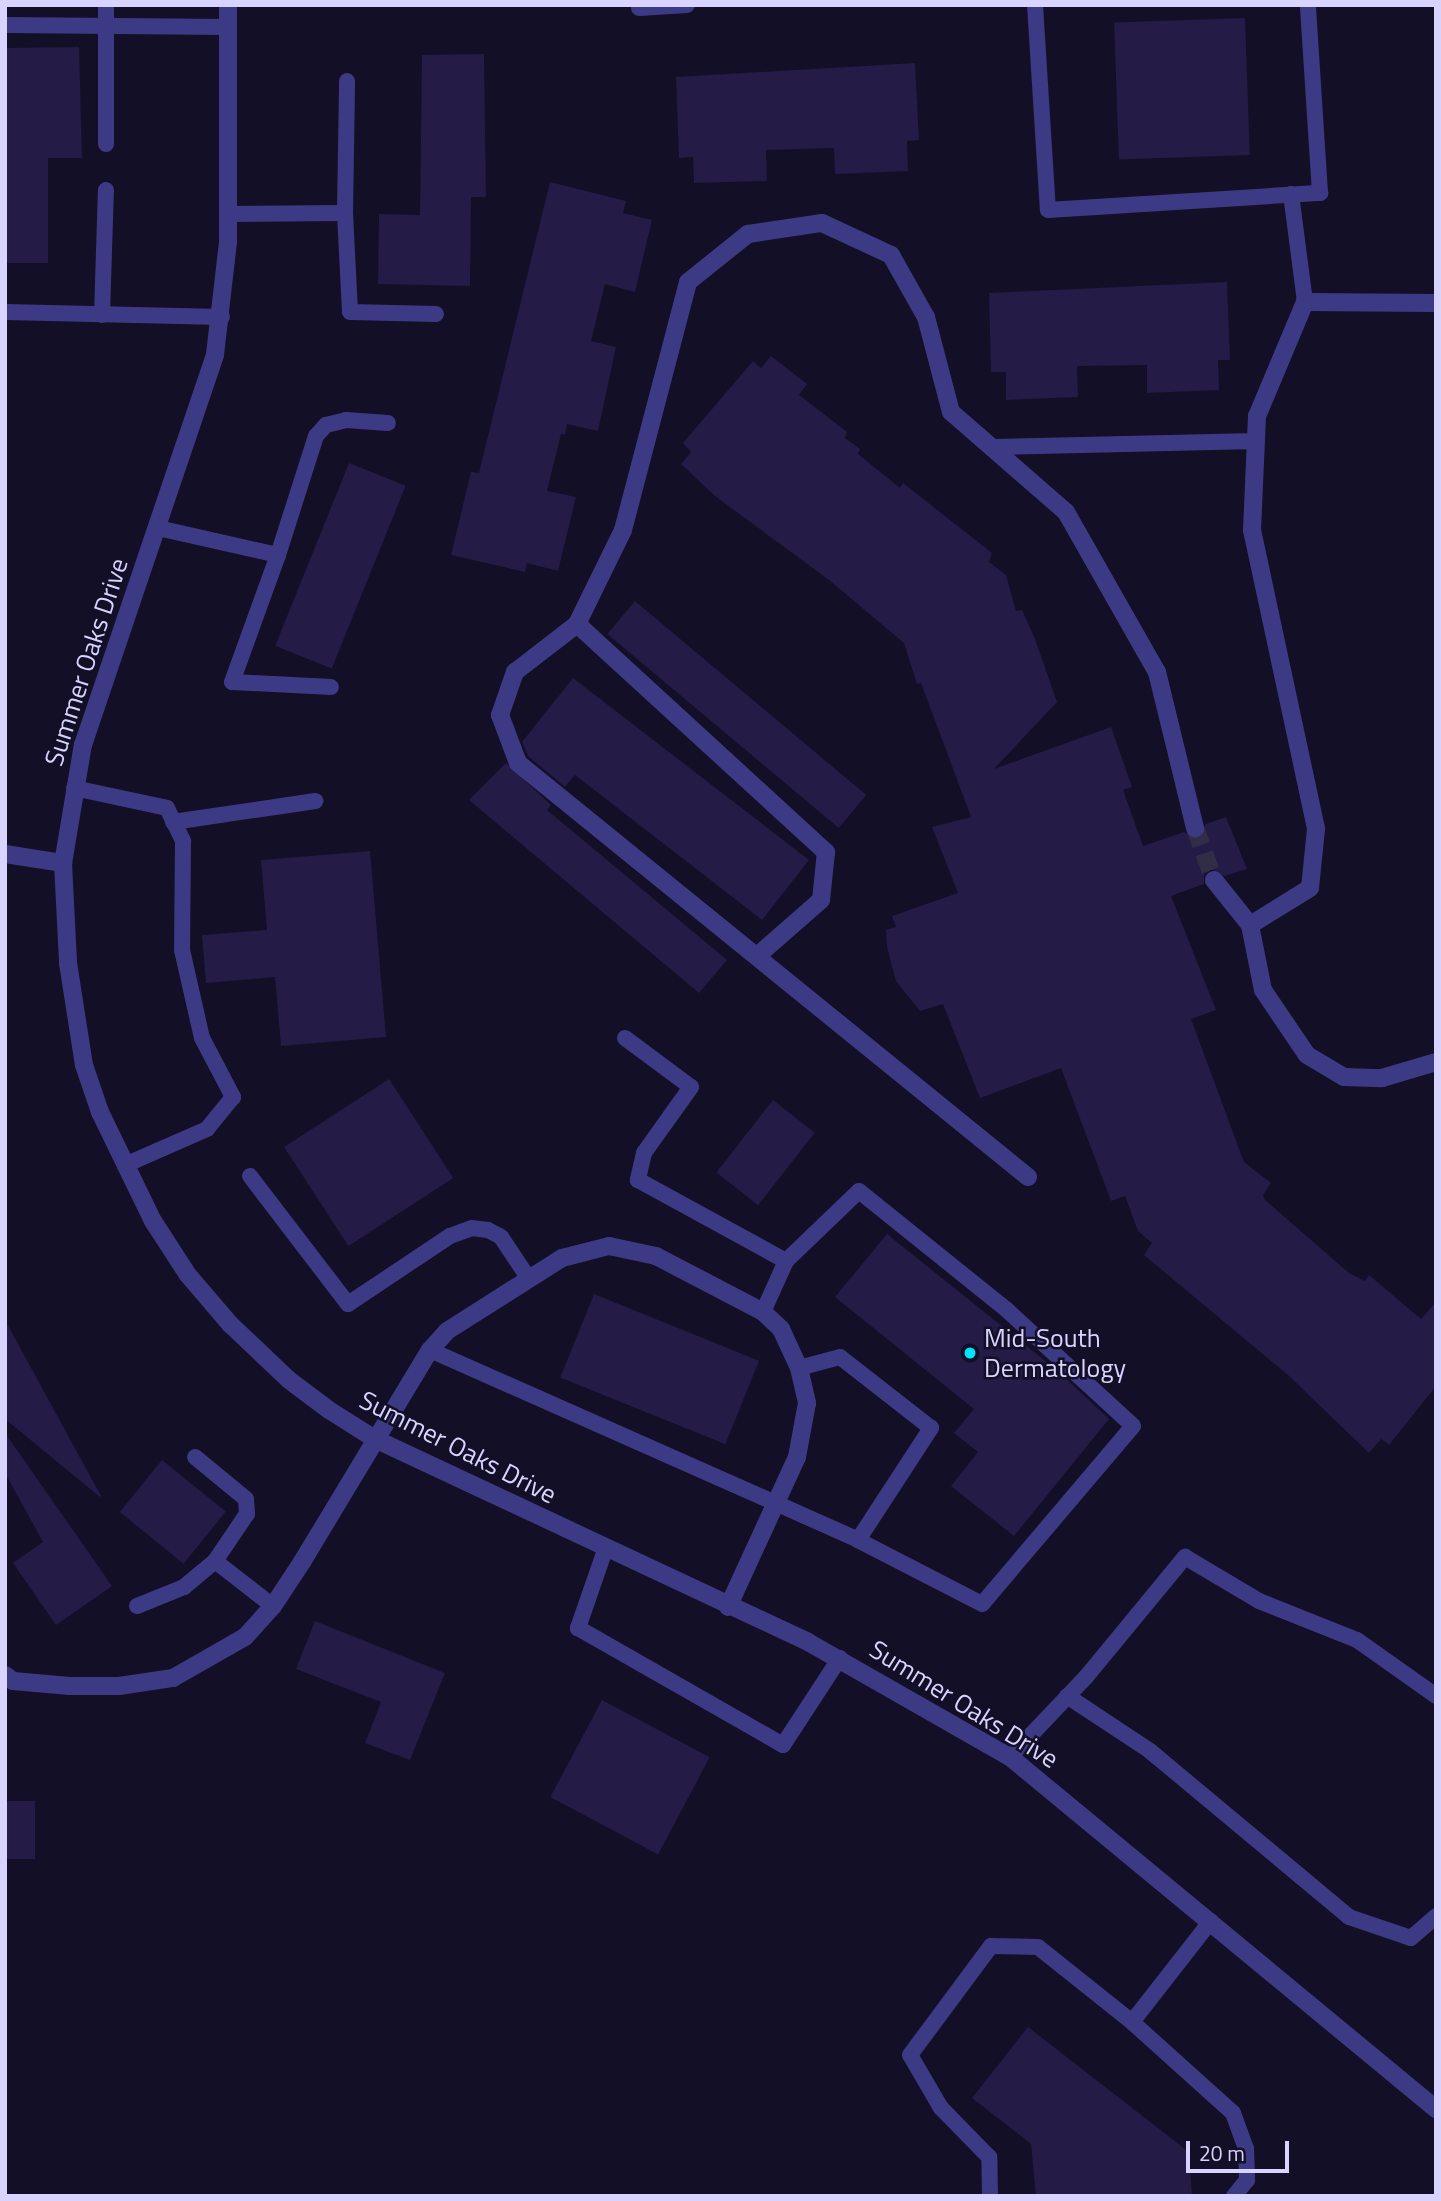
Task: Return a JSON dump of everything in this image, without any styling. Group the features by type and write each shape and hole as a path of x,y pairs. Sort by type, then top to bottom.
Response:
{"street":[{"name":"Summer Oaks Drive","path":"228,5 228,214 222,317 204,393 83,744 63,863 62,905 74,1018 100,1112 125,1165 188,1275 230,1324 289,1380 375,1439 605,1550 840,1658 1010,1757 1436,2109"},
{"path":"1028,1177 518,763 500,715 515,672 577,624 622,530 688,282 748,234 822,223 891,255 926,317 951,412 1066,512 1157,672 1195,828"},
{"path":"1250,925 1310,888 1316,829 1252,530 1256,416 1305,302 1436,303"},
{"path":"577,624 827,852 821,900 757,956"},
{"path":"5,854 63,863"},
{"path":"1214,880 1250,925 1263,990 1307,1055 1344,1077 1382,1078 1436,1062"},
{"path":"5,1675 13,1681 71,1686 119,1686 173,1678 245,1637 274,1606 430,1350 447,1331 562,1258 588,1249 636,1250 763,1312 781,1329 799,1368 807,1404 805,1430 778,1502 728,1607"}],"lane":[{"path":"106,5 106,144"},
{"path":"639,8 687,5"},
{"path":"1035,5 1048,210 1320,192 1308,5"},
{"path":"5,24 227,27"},
{"path":"347,81 345,213 350,312 436,314"},
{"path":"103,315 106,190"},
{"path":"1291,194 1305,302"},
{"path":"228,214 345,213"},
{"path":"5,312 222,317"},
{"path":"331,687 232,681 278,555 316,436 326,425 346,420 388,423"},
{"path":"992,447 1256,441"},
{"path":"158,528 278,555"},
{"path":"74,788 167,808 183,841 182,950 202,1038 233,1097 207,1129 125,1165"},
{"path":"173,822 315,802"},
{"path":"625,1038 691,1087 644,1153 638,1180 786,1261"},
{"path":"250,1176 348,1304 450,1236 472,1228 488,1230 500,1237 529,1279"},
{"path":"430,1350 778,1502 982,1604 1133,1426 1007,1311 859,1191 786,1261 763,1312"},
{"path":"799,1368 840,1357 931,1427 858,1540"},
{"path":"137,1606 184,1587 215,1561 247,1514 246,1499 195,1457"},
{"path":"605,1550 578,1628 783,1745 840,1658"},
{"path":"1010,1757 1067,1696 1185,1557 1259,1601 1357,1640 1436,1696"},
{"path":"215,1561 274,1606"},
{"path":"1067,1696 1150,1751 1349,1917 1410,1938 1436,1916"},
{"path":"1132,2022 1211,1921"},
{"path":"990,2196 989,2157 942,2108 910,2055 991,1946 1038,1948 1132,2022 1233,2113 1246,2148 1247,2180 1234,2196"}],"building":[{"path":"1245,18 1250,155 1119,159 1114,23"},
{"path":"79,47 82,158 48,158 48,263 5,263 5,48"},
{"path":"484,54 486,197 471,197 470,286 378,284 379,214 420,215 422,55"},
{"path":"915,63 919,140 907,141 908,171 835,174 834,148 766,150 767,181 694,183 693,157 679,158 676,77"},
{"path":"550,182 626,201 623,213 652,220 635,292 605,284 591,341 616,347 598,431 567,424 565,435 561,434 547,491 576,497 558,571 527,563 525,572 451,555 471,472 479,473"},
{"path":"1227,282 1230,360 1218,360 1219,390 1147,393 1147,365 1077,366 1078,397 1006,400 1006,372 991,372 989,293"},
{"path":"771,356 807,384 799,395 847,432 845,438 860,449 858,454 900,488 903,483 992,553 989,562 1006,575 1016,611 1022,610 1057,702 994,769 1111,727 1132,787 1123,790 1143,846 1184,832 1198,839 1206,824 1226,817 1247,869 1225,876 1212,869 1204,875 1204,884 1171,896 1216,1010 1191,1019 1244,1162 1271,1183 1263,1195 1265,1200 1349,1273 1365,1281 1369,1275 1421,1319 1436,1302 1436,1386 1389,1445 1381,1439 1369,1453 1288,1375 1144,1255 1152,1243 1138,1231 1125,1196 1111,1201 1061,1068 980,1098 943,1004 920,1011 896,981 887,947 886,930 896,927 892,916 958,893 932,827 971,817 921,683 917,684 904,643 829,580 715,496 681,464 691,452 683,443 753,361 761,368"},
{"path":"349,463 406,486 332,669 275,646"},
{"path":"635,601 866,795 839,828 607,634"},
{"path":"573,678 809,860 762,920 575,775 565,787 528,756 522,742"},
{"path":"506,763 551,805 547,810 727,960 699,993 469,800"},
{"path":"370,851 386,1037 281,1046 275,977 206,983 202,935 267,930 261,860"},
{"path":"389,1079 453,1178 348,1246 284,1147"},
{"path":"773,1100 815,1133 758,1205 716,1172"},
{"name":"Mid-South Dermatology","path":"887,1234 1059,1372 1109,1419 1014,1536 951,1486 978,1452 954,1433 974,1409 835,1297"},
{"path":"594,1294 759,1361 725,1444 560,1377"},
{"path":"5,1320 101,1496 100,1497 5,1419"},
{"path":"5,1433 112,1586 56,1625 13,1563 43,1542 5,1473"},
{"path":"162,1460 226,1512 184,1564 120,1512"},
{"path":"315,1621 445,1673 410,1760 365,1743 381,1702 296,1669"},
{"path":"602,1700 710,1757 658,1854 550,1797"},
{"path":"5,1801 35,1801 35,1859 5,1859"},
{"path":"1028,2027 1189,2152 1192,2196 1036,2196 1031,2144 972,2098"}],"tunnel":[{"path":"1195,828 1214,880"}],"place":[{"name":"Mid-South Dermatology","path":"970,1353"}]}
